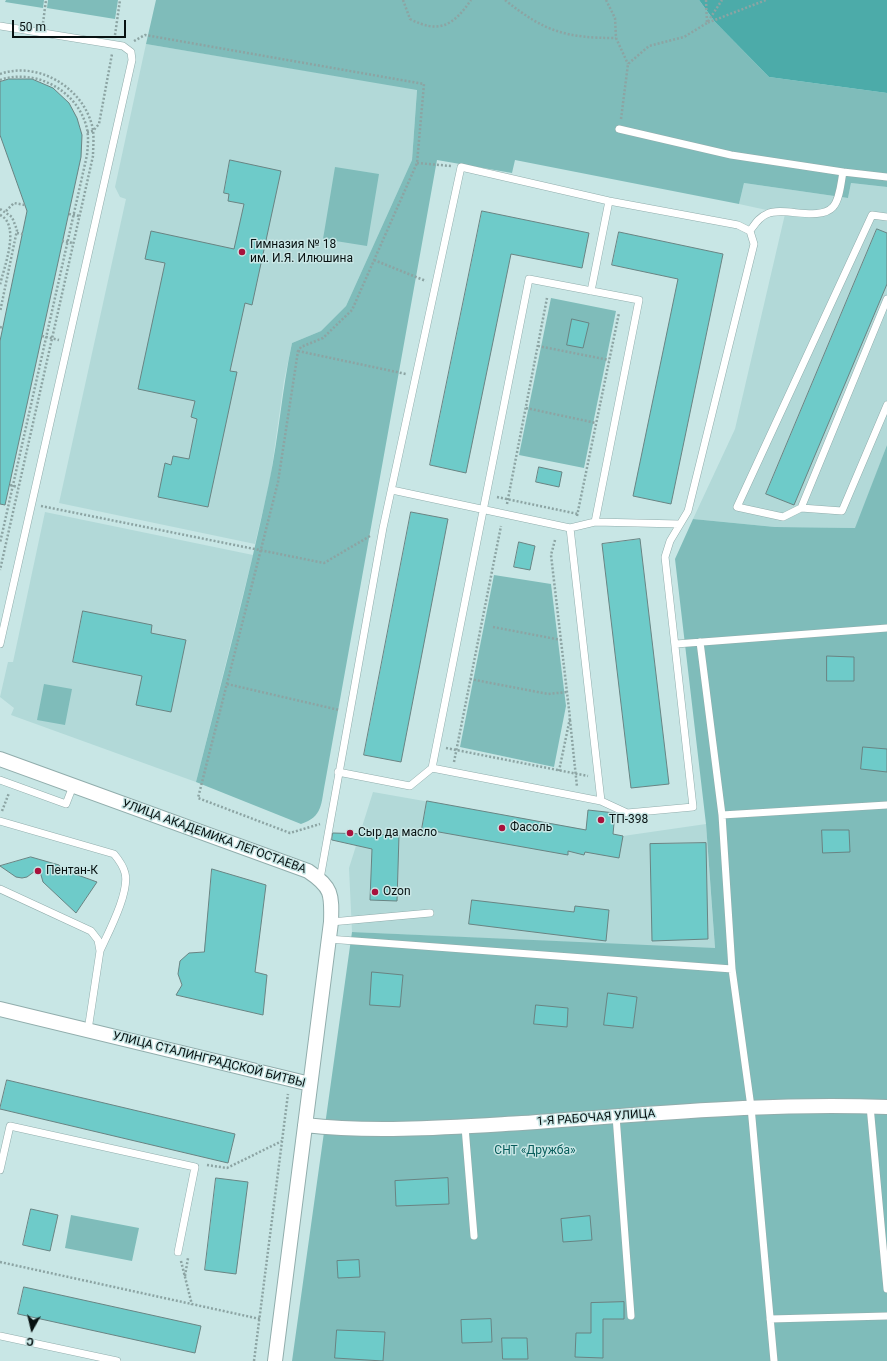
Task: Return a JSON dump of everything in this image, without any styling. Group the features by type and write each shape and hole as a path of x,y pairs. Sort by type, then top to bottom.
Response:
{"street":[{"name":"УЛИЦА АКАДЕМИКА ЛЕГОСТАЕВА","path":"0,760 308,871 320,879 329,890 331,922 310,1084"},
{"name":"УЛИЦА СТАЛИНГРАДСКОЙ БИТВЫ","path":"0,1009 310,1084 275,1361"},
{"name":"1-Я РАБОЧАЯ УЛИЦА","path":"305,1125 335,1129 465,1127 751,1107 887,1107"}],"lane":[{"path":"0,26 123,46 131,52 132,60 0,644"},
{"path":"619,129 732,155 843,172 887,177"},
{"path":"320,879 383,528 461,167 609,201 738,225 750,231 754,244 688,511 670,540 665,557 676,644 692,807 627,813 601,801 432,768"},
{"path":"750,231 758,220 768,213 824,214 833,207 838,194 843,172"},
{"path":"591,291 609,201"},
{"path":"887,217 872,215 737,507 783,517 801,508 842,511 887,405"},
{"path":"338,772 410,786 432,768 529,279 639,300 595,519"},
{"path":"801,508 887,299"},
{"path":"392,490 483,510 572,527 595,519 679,524"},
{"path":"572,527 601,801"},
{"path":"676,644 887,628"},
{"path":"700,642 722,815 732,969 751,1107 774,1361"},
{"path":"0,780 66,804 73,786"},
{"path":"722,815 887,805"},
{"path":"0,822 114,854 121,863 125,874 123,894 116,918 100,951 88,1030"},
{"path":"0,889 91,931 98,940 100,951"},
{"path":"331,922 430,913"},
{"path":"328,939 732,969"},
{"path":"870,1106 887,1288"},
{"path":"616,1116 631,1316"},
{"path":"0,1170 10,1126 195,1167 178,1252"},
{"path":"465,1127 474,1236"},
{"path":"770,1319 887,1316"},
{"path":"0,1336 117,1361"}],"path":[{"path":"41,33 46,0"},
{"path":"87,132 93,131 99,124 114,45 120,0"},
{"path":"402,0 410,19 421,25 434,27 450,23 461,14 471,0"},
{"path":"505,0 535,22 563,34 589,38 616,38"},
{"path":"606,0 615,18 616,38 628,64 619,129"},
{"path":"706,0 707,24"},
{"path":"707,24 722,0"},
{"path":"628,64 649,46 684,38 707,24 766,0"},
{"path":"123,46 145,35 424,84 417,164 352,310 323,338 301,347 298,351 278,482 198,798 290,833 330,822"},
{"path":"0,74 12,71 34,72 61,83 79,99 91,122 93,131 93,156 0,570"},
{"path":"0,80 13,77 33,78 58,88 74,102 83,117 87,132 87,155 11,486 0,543"},
{"path":"417,164 461,167"},
{"path":"6,211 14,202 25,205"},
{"path":"0,209 6,211 12,217 17,233 0,312"},
{"path":"68,214 79,216"},
{"path":"0,215 7,220 11,230 0,285"},
{"path":"17,233 23,234"},
{"path":"62,241 73,243"},
{"path":"374,260 436,285"},
{"path":"505,514 547,298"},
{"path":"572,527 578,514 619,313"},
{"path":"42,336 68,342"},
{"path":"538,346 609,360"},
{"path":"298,351 416,376"},
{"path":"526,408 596,423"},
{"path":"11,486 18,487"},
{"path":"486,494 595,519"},
{"path":"32,505 324,563 383,528"},
{"path":"454,762 501,526"},
{"path":"555,540 551,555 579,797"},
{"path":"493,627 561,640"},
{"path":"470,679 548,694 567,692"},
{"path":"227,684 349,712"},
{"path":"559,771 570,718"},
{"path":"437,746 598,778"},
{"path":"0,818 12,784"},
{"path":"254,1361 290,1079"},
{"path":"199,1163 227,1168 283,1141"},
{"path":"205,1172 207,1165"},
{"path":"178,1252 192,1304"},
{"path":"184,1276 189,1254"},
{"path":"0,1262 260,1319"}],"shaded area":[{"path":"699,0 887,0 887,93 769,77 715,22"},
{"name":"Гимназия № 18 им. И.Я. Илюшина","path":"146,44 417,89 412,160 346,306 321,331 292,343 284,381 270,481 255,544 59,503 126,199 120,197 115,187"},
{"path":"744,183 848,198 851,183 887,187 887,445 856,528 775,527 693,519 735,429 785,214 739,204"},
{"path":"45,512 253,555 196,782 11,715 14,708 0,697 8,662 13,662"},
{"path":"373,792 623,836 706,824 715,949 352,932 349,868"}],"green space":[{"path":"6,0 44,0 43,8 5,2"},
{"path":"48,0 118,0 115,19 47,8"},
{"path":"156,0 699,0 715,22 769,77 887,93 887,187 851,183 848,198 744,183 739,204 515,160 512,173 437,160 320,808 313,817 301,824 196,782 261,520 275,448 292,343 321,331 346,306 412,160 417,90 146,44"},
{"path":"335,167 379,174 367,246 323,239"},
{"path":"551,298 616,311 584,468 519,455"},
{"name":"СНТ «Дружба»","path":"887,445 887,1361 292,1361 352,932 715,948 706,824 675,559 693,519 775,527 855,528"},
{"path":"494,575 551,584 566,706 554,767 460,747"},
{"path":"44,684 72,689 65,725 37,720"},
{"path":"71,1215 139,1228 132,1261 65,1248"}],"building":[{"path":"9,79 32,79 53,88 69,103 77,118 82,135 81,157 5,505 0,504 0,341 27,211 0,135 0,82"},
{"path":"230,160 281,171 252,305 245,303 230,371 237,372 208,507 158,497 165,463 171,465 173,456 189,459 197,419 191,417 195,401 138,389 165,263 145,259 151,231 234,249 244,204 228,201 229,194 224,193"},
{"path":"482,211 589,233 582,268 511,254 466,473 430,465"},
{"path":"877,229 887,233 887,284 794,505 766,494"},
{"path":"619,232 723,254 671,504 633,496 678,279 612,265"},
{"path":"572,319 589,323 583,348 567,345"},
{"path":"539,467 562,472 559,487 536,482"},
{"path":"411,512 448,519 401,762 364,755"},
{"path":"640,539 669,784 631,788 602,544"},
{"path":"519,542 535,546 530,570 514,567"},
{"path":"83,611 152,625 151,633 186,640 171,712 136,705 142,676 73,662"},
{"path":"827,656 854,657 854,681 827,681"},
{"path":"863,747 887,749 887,772 861,769"},
{"path":"427,801 586,830 588,810 615,813 613,834 623,836 619,858 585,852 584,855 568,851 568,855 422,829"},
{"path":"822,830 849,830 850,852 823,853"},
{"path":"333,833 399,835 397,901 370,900 372,849 332,840"},
{"path":"706,843 708,939 652,941 650,844"},
{"name":"Пентан-К","path":"31,857 59,865 61,869 97,882 76,913 43,882 39,868 27,877 22,878 16,877 0,866"},
{"path":"212,869 266,885 255,972 267,975 263,1015 176,995 182,985 178,974 180,961 189,953 204,952"},
{"path":"472,900 574,912 575,906 609,910 606,941 469,924"},
{"path":"372,972 403,975 400,1007 370,1005"},
{"path":"608,993 637,997 633,1028 604,1025"},
{"path":"536,1005 568,1008 567,1027 534,1024"},
{"path":"7,1080 235,1134 228,1163 0,1109"},
{"path":"216,1178 248,1182 236,1274 205,1270"},
{"path":"448,1178 449,1204 396,1206 395,1181"},
{"path":"31,1209 58,1215 50,1251 23,1245"},
{"path":"590,1216 592,1240 563,1242 561,1219"},
{"path":"359,1260 360,1277 338,1278 337,1261"},
{"path":"24,1287 201,1326 195,1353 18,1314"},
{"path":"624,1302 624,1319 603,1319 603,1358 575,1357 576,1333 591,1333 591,1303"},
{"path":"491,1319 492,1342 462,1343 461,1320"},
{"path":"337,1330 385,1332 383,1361 335,1358"},
{"path":"502,1338 527,1338 528,1359 503,1359"}],"place":[{"name":"Гимназия № 18 им. И.Я. Илюшина","path":"242,252"},
{"name":"ТП-398","path":"601,820"},
{"name":"Фасоль","path":"502,828"},
{"name":"Сыр да масло","path":"350,833"},
{"name":"Пентан-К","path":"38,871"},
{"name":"Ozon","path":"375,892"}]}
